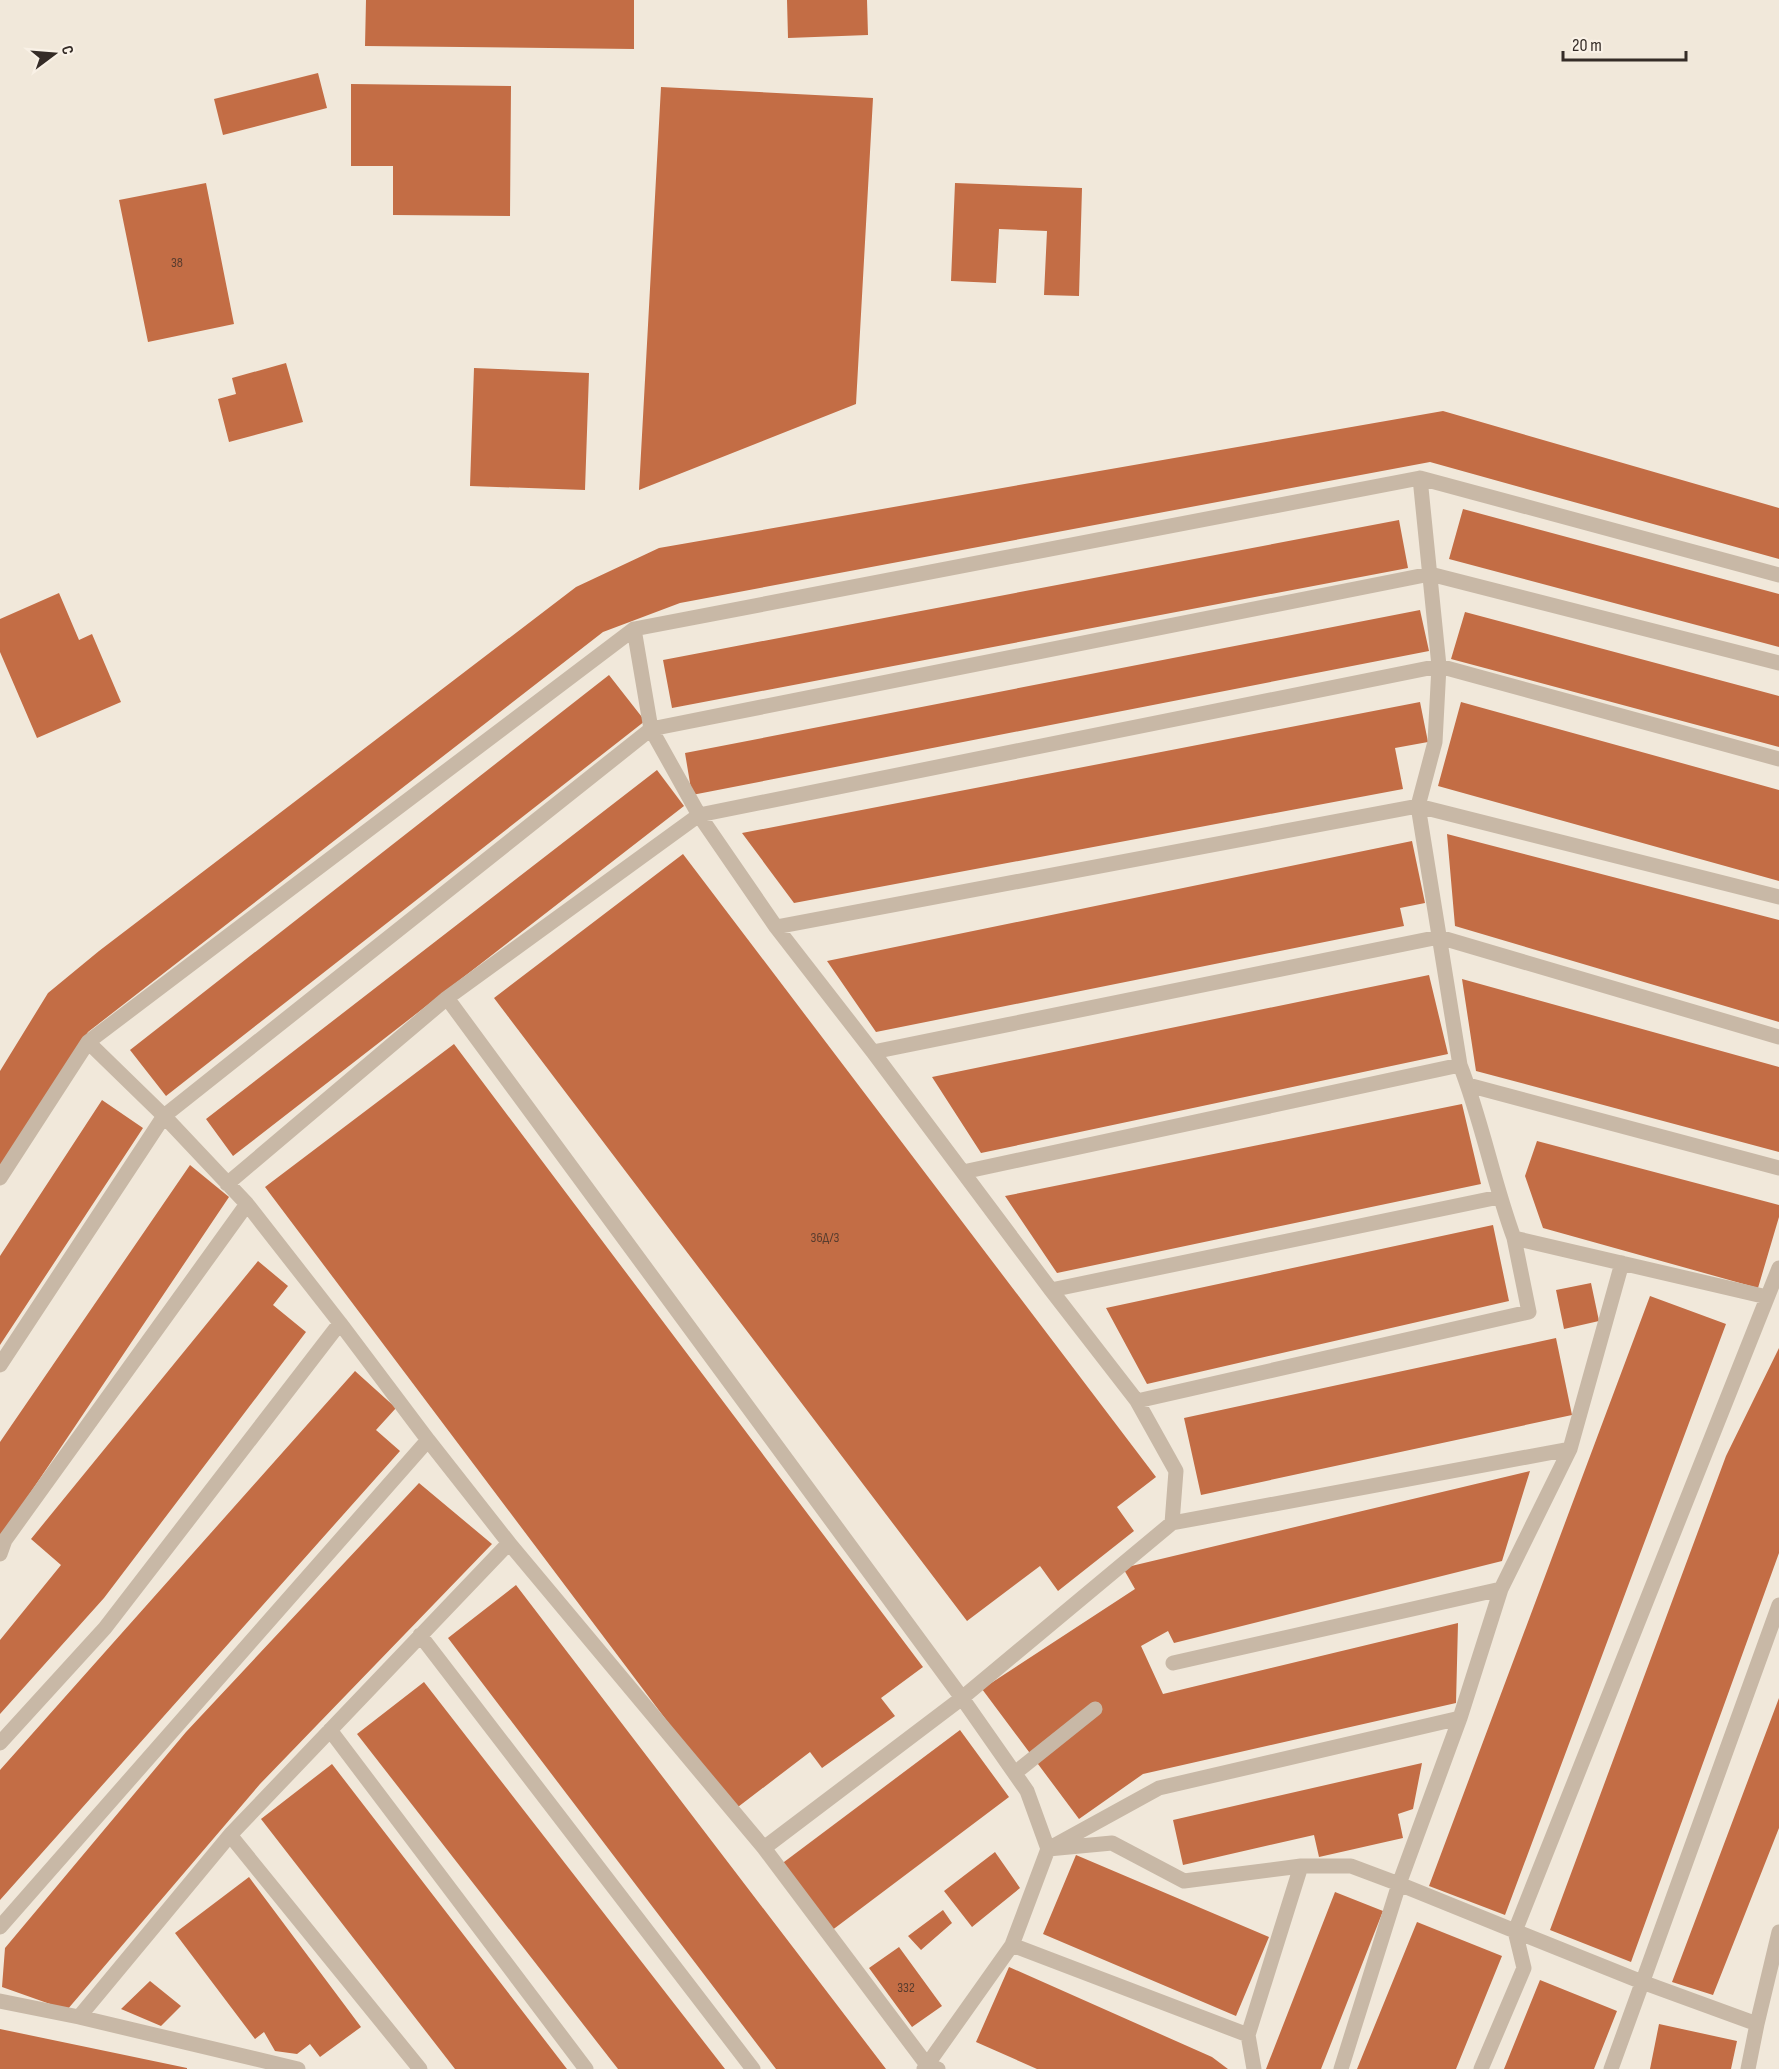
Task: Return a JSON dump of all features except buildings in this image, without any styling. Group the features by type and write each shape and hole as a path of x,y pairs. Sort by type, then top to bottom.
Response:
{"lane":[{"path":"1137,1401 1529,1312 1515,1238 1499,1197 1468,1085 1460,1065 1418,806 1436,742 1439,666 1420,478"},
{"path":"0,1178 88,1042 634,628 1420,478 1779,575"},
{"path":"0,1365 164,1116 651,729 1430,574 1779,663"},
{"path":"634,628 651,729 699,815 776,927 1137,1401 1176,1471 1172,1523"},
{"path":"227,1184 447,998 699,815 1439,666 1779,759"},
{"path":"776,927 1418,806 1779,897"},
{"path":"873,1052 1439,936 1779,1037"},
{"path":"88,1042 164,1116 247,1204 509,1543 764,1848 930,2068 1012,1945 1048,1849 1028,1791 447,998"},
{"path":"963,1172 1460,1065"},
{"path":"1468,1085 1779,1168"},
{"path":"1051,1290 1499,1197"},
{"path":"0,1554 5,1540 247,1204"},
{"path":"1515,1238 1767,1297"},
{"path":"1341,2069 1399,1884 1460,1718 1501,1589 1570,1449 1622,1263"},
{"path":"1481,2069 1524,1968 1515,1931 1779,1268"},
{"path":"0,1743 105,1628 340,1323"},
{"path":"0,1927 428,1440"},
{"path":"764,1848 962,1698 1172,1523 1570,1449"},
{"path":"79,2017 230,1834 509,1543"},
{"path":"1173,1663 1501,1589"},
{"path":"1611,2069 1779,1605"},
{"path":"420,1635 753,2069"},
{"path":"1015,1773 1095,1709"},
{"path":"1048,1849 1159,1788 1460,1718"},
{"path":"330,1730 586,2069"},
{"path":"230,1834 420,2069"},
{"path":"1048,1849 1112,1843 1184,1881 1301,1866 1351,1866 1642,1982 1757,2024"},
{"path":"1254,2069 1248,2035 1301,1866"},
{"path":"1748,2069 1779,1932"},
{"path":"1012,1945 1248,2035"},
{"path":"0,2001 79,2017 298,2069"}]}
